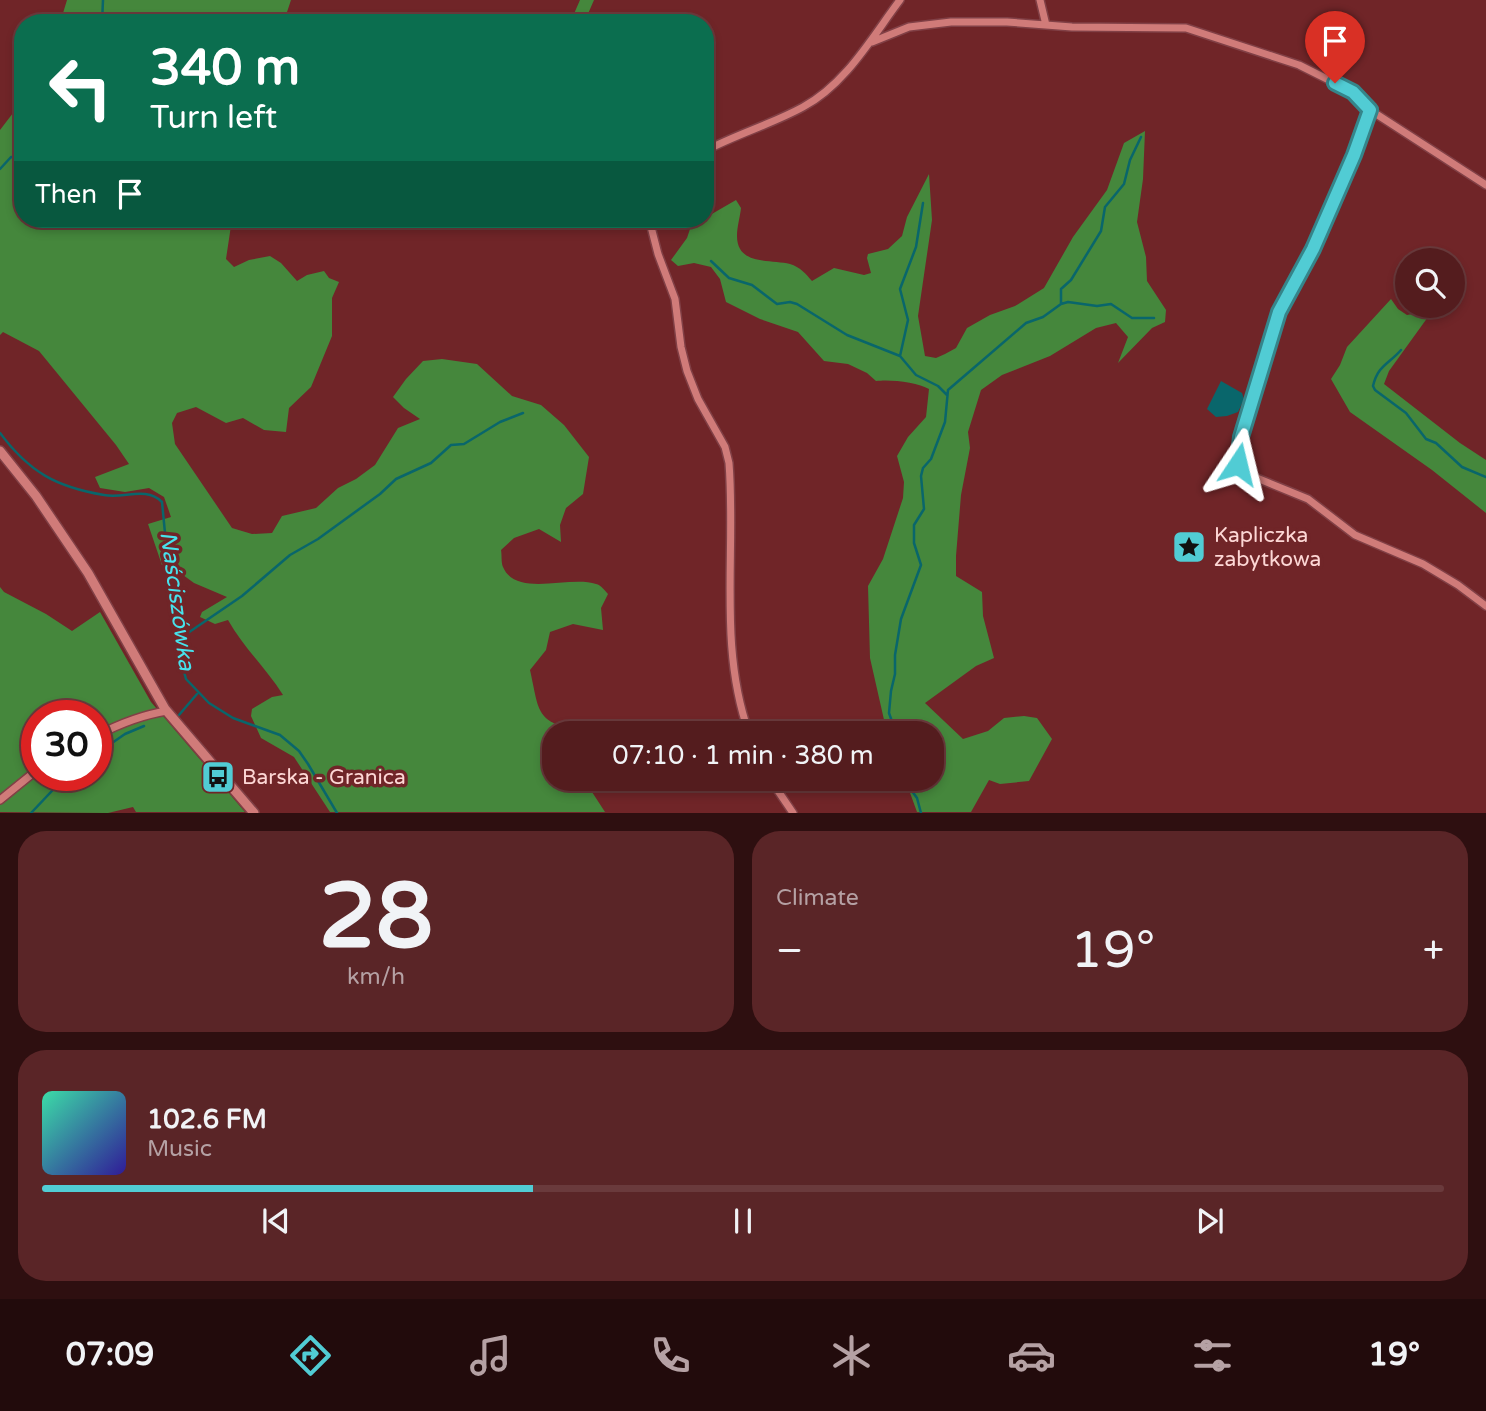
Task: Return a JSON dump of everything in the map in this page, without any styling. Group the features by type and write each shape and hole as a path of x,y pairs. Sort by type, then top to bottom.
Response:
{"street":[{"path":"714,147 805,106 839,77 872,42 878,29 900,0"},
{"path":"1040,0 1046,25"},
{"path":"872,42 909,27 951,22 1186,28 1299,65 1353,92 1370,110 1486,185"},
{"path":"1370,110 1323,227 1279,312 1241,437 1238,464 1247,474 1308,499 1355,535 1423,564 1486,606"},
{"path":"651,228 657,254 675,299 687,372 698,399 725,447 729,463 732,668 745,721"},
{"path":"0,451 36,496 88,573 166,710 254,813"},
{"path":"112,728 166,710"},
{"path":"0,800 21,783"},
{"path":"778,791 793,813"}],"green space":[{"path":"67,0 291,0 286,14 63,14"},
{"path":"580,0 594,0 588,14 574,14"},
{"path":"14,112 14,228 231,228 226,259 234,267 249,260 270,256 281,263 297,281 307,275 324,271 329,278 339,282 332,298 332,336 311,387 289,408 286,432 264,430 243,418 226,423 196,407 177,413 172,423 175,444 232,528 252,534 272,533 282,516 316,508 338,488 375,465 398,428 420,419 393,397 423,361 442,359 477,364 512,396 541,405 564,425 589,457 583,494 566,508 560,525 561,542 539,529 514,538 501,550 502,561 510,576 519,581 531,584 585,582 598,585 608,594 601,608 603,630 573,624 550,632 546,650 530,670 538,706 542,714 551,721 542,721 542,791 594,791 605,812 330,812 294,757 261,738 251,716 252,709 272,697 283,695 228,620 215,624 200,617 202,612 227,597 194,583 183,575 166,577 148,524 171,517 164,497 149,488 125,492 100,488 95,477 129,464 39,351 3,332 0,335 0,130"},
{"path":"1145,131 1143,179 1137,222 1146,257 1147,281 1166,310 1165,322 1152,328 1118,363 1128,337 1116,323 1096,328 1050,356 1002,375 981,390 968,432 970,448 961,495 956,576 982,592 983,616 994,658 976,666 925,703 944,721 884,721 870,658 868,586 883,559 903,498 904,482 897,456 908,437 926,417 929,389 903,382 876,381 867,373 848,364 824,361 798,332 760,319 726,302 720,279 711,267 694,263 678,266 671,260 687,238 690,228 714,228 714,213 736,200 741,208 738,246 749,257 794,265 812,281 834,268 864,275 871,273 868,254 888,249 902,236 907,217 929,174 932,220 918,316 925,356 936,358 956,348 967,328 990,315 1015,306 1044,288 1073,237 1107,190 1124,143"},
{"path":"1391,299 1395,305 1395,318 1427,318 1389,371 1384,384 1486,460 1486,513 1432,470 1350,412 1331,379 1347,347"},
{"path":"0,587 4,592 72,631 100,612 151,702 245,812 136,812 133,807 108,813 0,812"},
{"path":"1004,718 1037,718 1052,739 1029,781 1000,784 989,780 971,812 917,812 909,791 944,791 944,721 963,739 988,731"}],"water":[{"path":"1221,381 1242,393 1244,399 1238,412 1216,417 1207,409"}],"waterway":[{"path":"102,14 103,0"},
{"path":"892,721 889,713 901,619 921,565 914,543 914,525 924,509 921,476 923,468 931,459 945,422 948,390 1026,323 1043,317 1061,304 1061,289 1071,280 1101,231 1105,207 1124,184 1130,160 1141,137"},
{"path":"0,169 11,157 14,158"},
{"path":"900,356 908,320 900,289 916,247 923,203"},
{"path":"711,261 729,278 752,285 777,304 797,304 847,335 900,356 916,375 938,386 947,395"},
{"path":"1061,304 1111,304 1132,318 1154,318"},
{"path":"1401,350 1378,373 1373,386 1375,390 1406,413 1426,439 1436,443 1462,467 1486,477"},
{"path":"182,637 242,596 290,555 318,539 380,494 396,479 431,463 451,445 464,444 500,422 523,413"},
{"name":"Naściszówka","path":"0,433 33,468 58,482 104,495 149,495 162,502 165,533 174,561 175,583 180,601 177,620 182,637 186,679 209,703 233,718 280,735 299,751 337,813"},
{"path":"179,715 197,694"},
{"path":"112,743 144,726"},
{"path":"31,813 52,791"},
{"path":"912,791 921,813"}],"place":[{"name":"Kapliczka zabytkowa","path":"1189,547"},
{"name":"Barska - Granica","path":"218,777"}],"route":[{"path":"1238,464 1241,437 1279,312 1313,249 1354,155 1370,110 1353,92 1335,83"}]}
